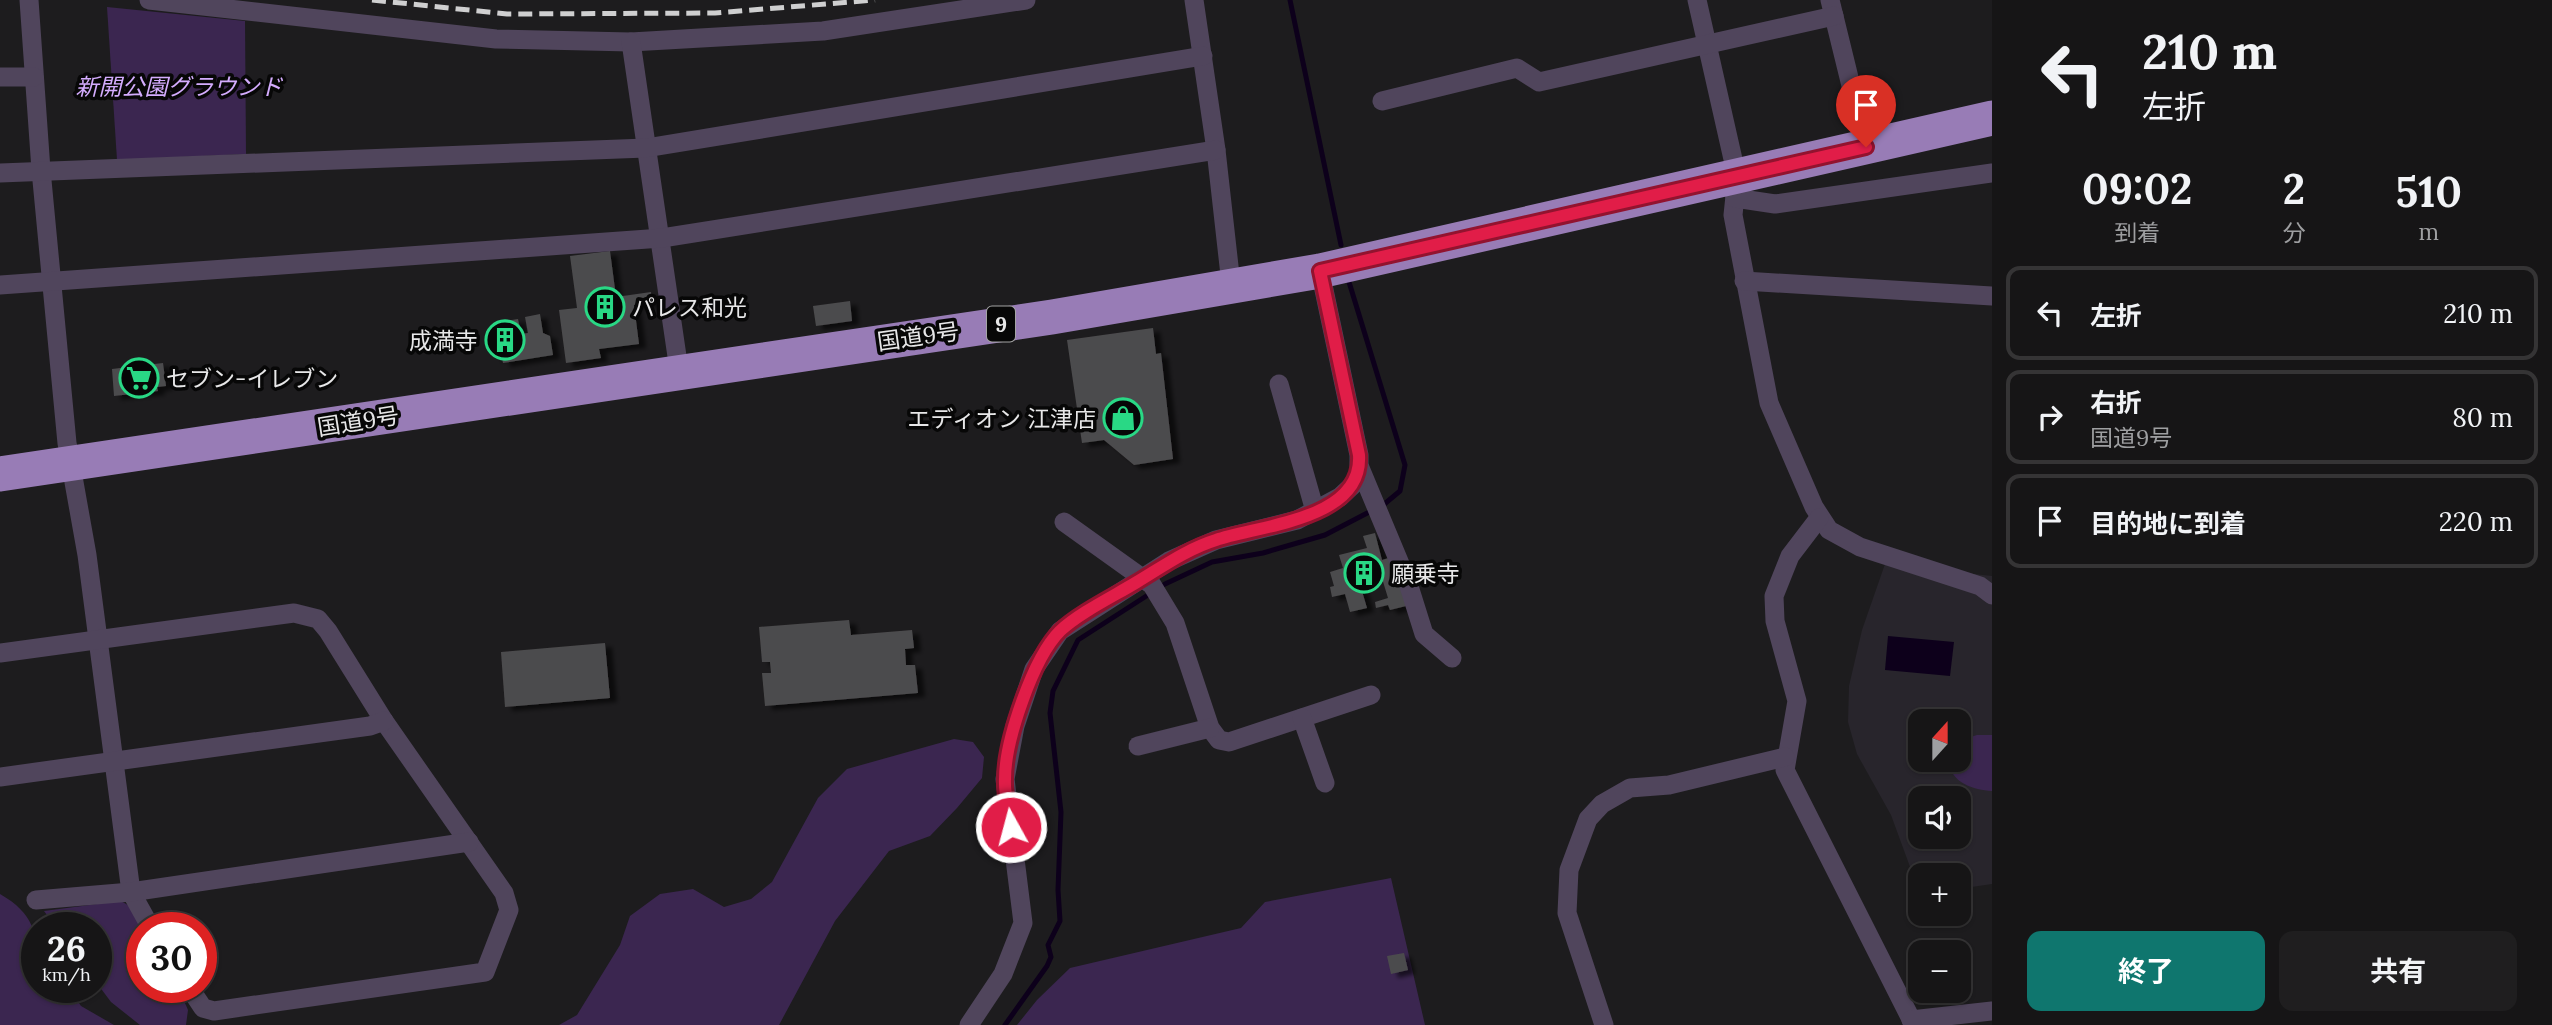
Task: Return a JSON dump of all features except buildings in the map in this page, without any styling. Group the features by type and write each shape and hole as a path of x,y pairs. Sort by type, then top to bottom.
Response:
{"highway":[{"name":"国道9号","path":"0,474 678,370 1052,317 1231,284 1320,271 1736,187 1866,147 1992,118"}],"street":[{"path":"29,0 41,170 67,443 116,760 131,892 142,912"},
{"path":"149,0 496,39 631,43 823,31 1026,0"},
{"path":"1194,0 1216,150 1231,284"},
{"path":"1697,0 1736,187 1733,215 1769,402 1819,518 1829,530 1860,547 1980,586 1992,595"},
{"path":"1382,101 1517,68 1539,82 1707,44 1832,8 1866,147"},
{"path":"631,43 662,238 678,370"},
{"path":"0,173 646,148 1203,56"},
{"path":"0,77 34,77"},
{"path":"0,285 662,238 1216,150"},
{"path":"1736,187 1775,204 1992,173"},
{"path":"1320,271 1360,468 1408,583 1424,634 1452,658"},
{"path":"1744,281 1992,296"},
{"path":"1279,384 1315,511"},
{"path":"969,1025 1003,974 1023,923 1004,779 1015,726 1034,669 1060,631 1151,585 1169,561 1216,540 1297,520 1315,511 1352,487 1360,468"},
{"path":"1819,518 1790,556 1774,596 1775,621 1797,701 1786,757 1787,778 1913,1022 1992,1011"},
{"path":"1064,522 1119,559 1131,573 1151,585 1175,623 1210,728 1219,740 1229,742 1371,695"},
{"path":"0,653 294,613 317,619 328,631 384,721 505,893 509,909 485,972 214,1011 198,1016"},
{"path":"1302,718 1325,783"},
{"path":"0,777 370,726 384,721"},
{"path":"1138,746 1210,728"},
{"path":"1604,1025 1567,913 1569,870 1588,819 1602,804 1630,788 1669,785 1786,757"},
{"path":"36,900 131,892 469,842"}],"shaded area":[{"path":"1885,564 1992,576 1992,884 1971,887 1971,863 1909,863 1891,815 1857,754 1848,722 1849,686 1862,630"},
{"path":"1888,636 1954,642 1950,676 1885,670"}],"green space":[{"name":"新開公園グラウンド","path":"107,7 245,21 246,154 117,160"},
{"path":"1992,735 1992,791 1963,783 1952,772 1971,772 1971,737"},
{"path":"954,739 973,742 984,757 982,778 930,836 889,851 835,921 779,1025 559,1025 577,1015 620,945 630,916 660,894 693,889 724,907 751,899 772,882 818,798 847,769"},
{"path":"1391,878 1425,1025 1017,1025 1037,1000 1070,968 1241,928 1265,902"},
{"path":"0,894 22,912 21,1003 79,1003 114,1025 0,1025"},
{"path":"120,901 129,906 133,912 126,912 126,1003 185,1003 188,1010 186,1025 140,1025 112,1003 112,912 44,911"}],"waterway":[{"path":"1290,0 1341,245"},
{"path":"1349,282 1405,465 1400,491 1382,506"},
{"path":"1005,1025 1047,966 1051,957 1048,945 1060,921 1058,890 1061,812 1050,713 1053,691 1078,640 1165,584 1212,562 1263,553 1325,535 1373,510"}],"railway":[{"path":"372,0 507,14 715,13 875,0"}],"place":[{"name":"パレス和光","path":"605,307"},
{"name":"成満寺","path":"505,340"},
{"name":"セブン-イレブン","path":"139,378"},
{"name":"エディオン 江津店","path":"1123,418"},
{"name":"願乗寺","path":"1364,573"}],"route":[{"path":"1011,827 1004,779 1015,726 1034,669 1060,631 1169,561 1216,540 1297,520 1340,497 1355,483 1360,468 1359,455 1345,400 1320,271 1866,147"}]}
